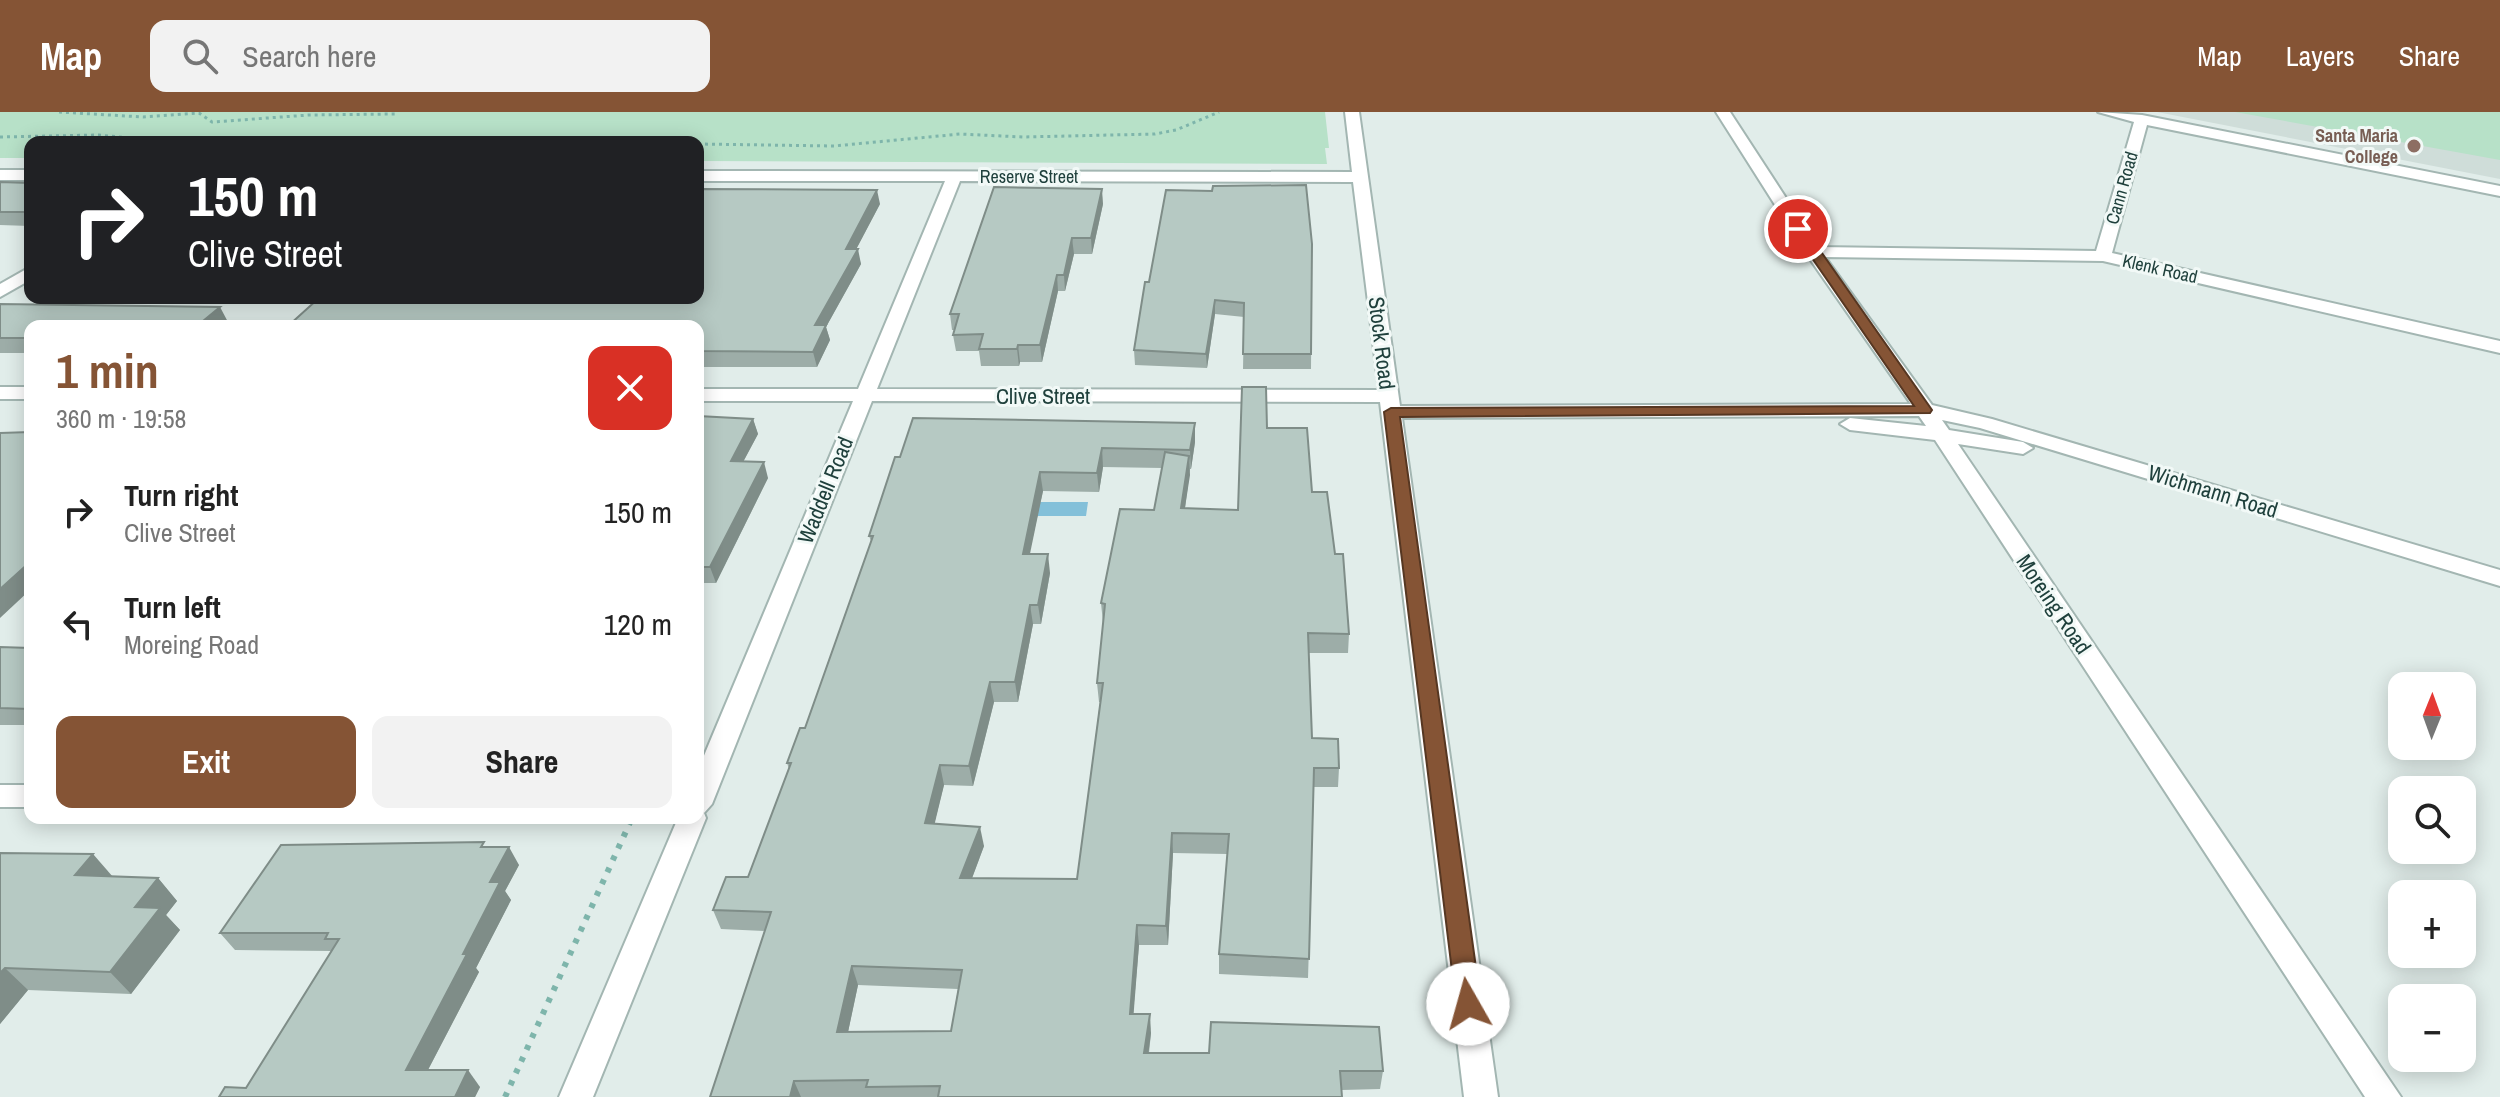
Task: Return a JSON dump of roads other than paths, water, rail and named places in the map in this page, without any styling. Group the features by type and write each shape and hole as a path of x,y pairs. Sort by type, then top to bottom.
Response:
{"street":[{"name":"Stock Road","path":"1352,112 1481,1097"},
{"name":"Moreing Road","path":"1723,112 1813,252 1925,410 2384,1097"},
{"path":"2105,112 2500,191"},
{"name":"Cann Road","path":"2103,256 2142,119"},
{"path":"0,175 24,175"},
{"name":"Reserve Street","path":"704,176 1360,177"},
{"name":"Waddell Road","path":"704,787 954,177"},
{"name":"Klenk Road","path":"1813,252 2103,256 2500,347"},
{"path":"0,292 24,276"},
{"path":"0,393 24,393"},
{"name":"Clive Street","path":"704,395 1792,413 1925,410"},
{"name":"Wichmann Road","path":"1925,410 1999,427 2500,578"},
{"name":"Clive Street","path":"1792,413 1942,437"},
{"name":"Wichmann Road","path":"1942,437 2045,453 2500,590"},
{"path":"0,796 24,796"},
{"name":"Waddell Road","path":"576,1097 689,824"}],"water":[{"path":"1037,502 1088,502 1086,516 1034,516"}],"place":[{"name":"Santa Maria College","path":"2414,146"}]}
